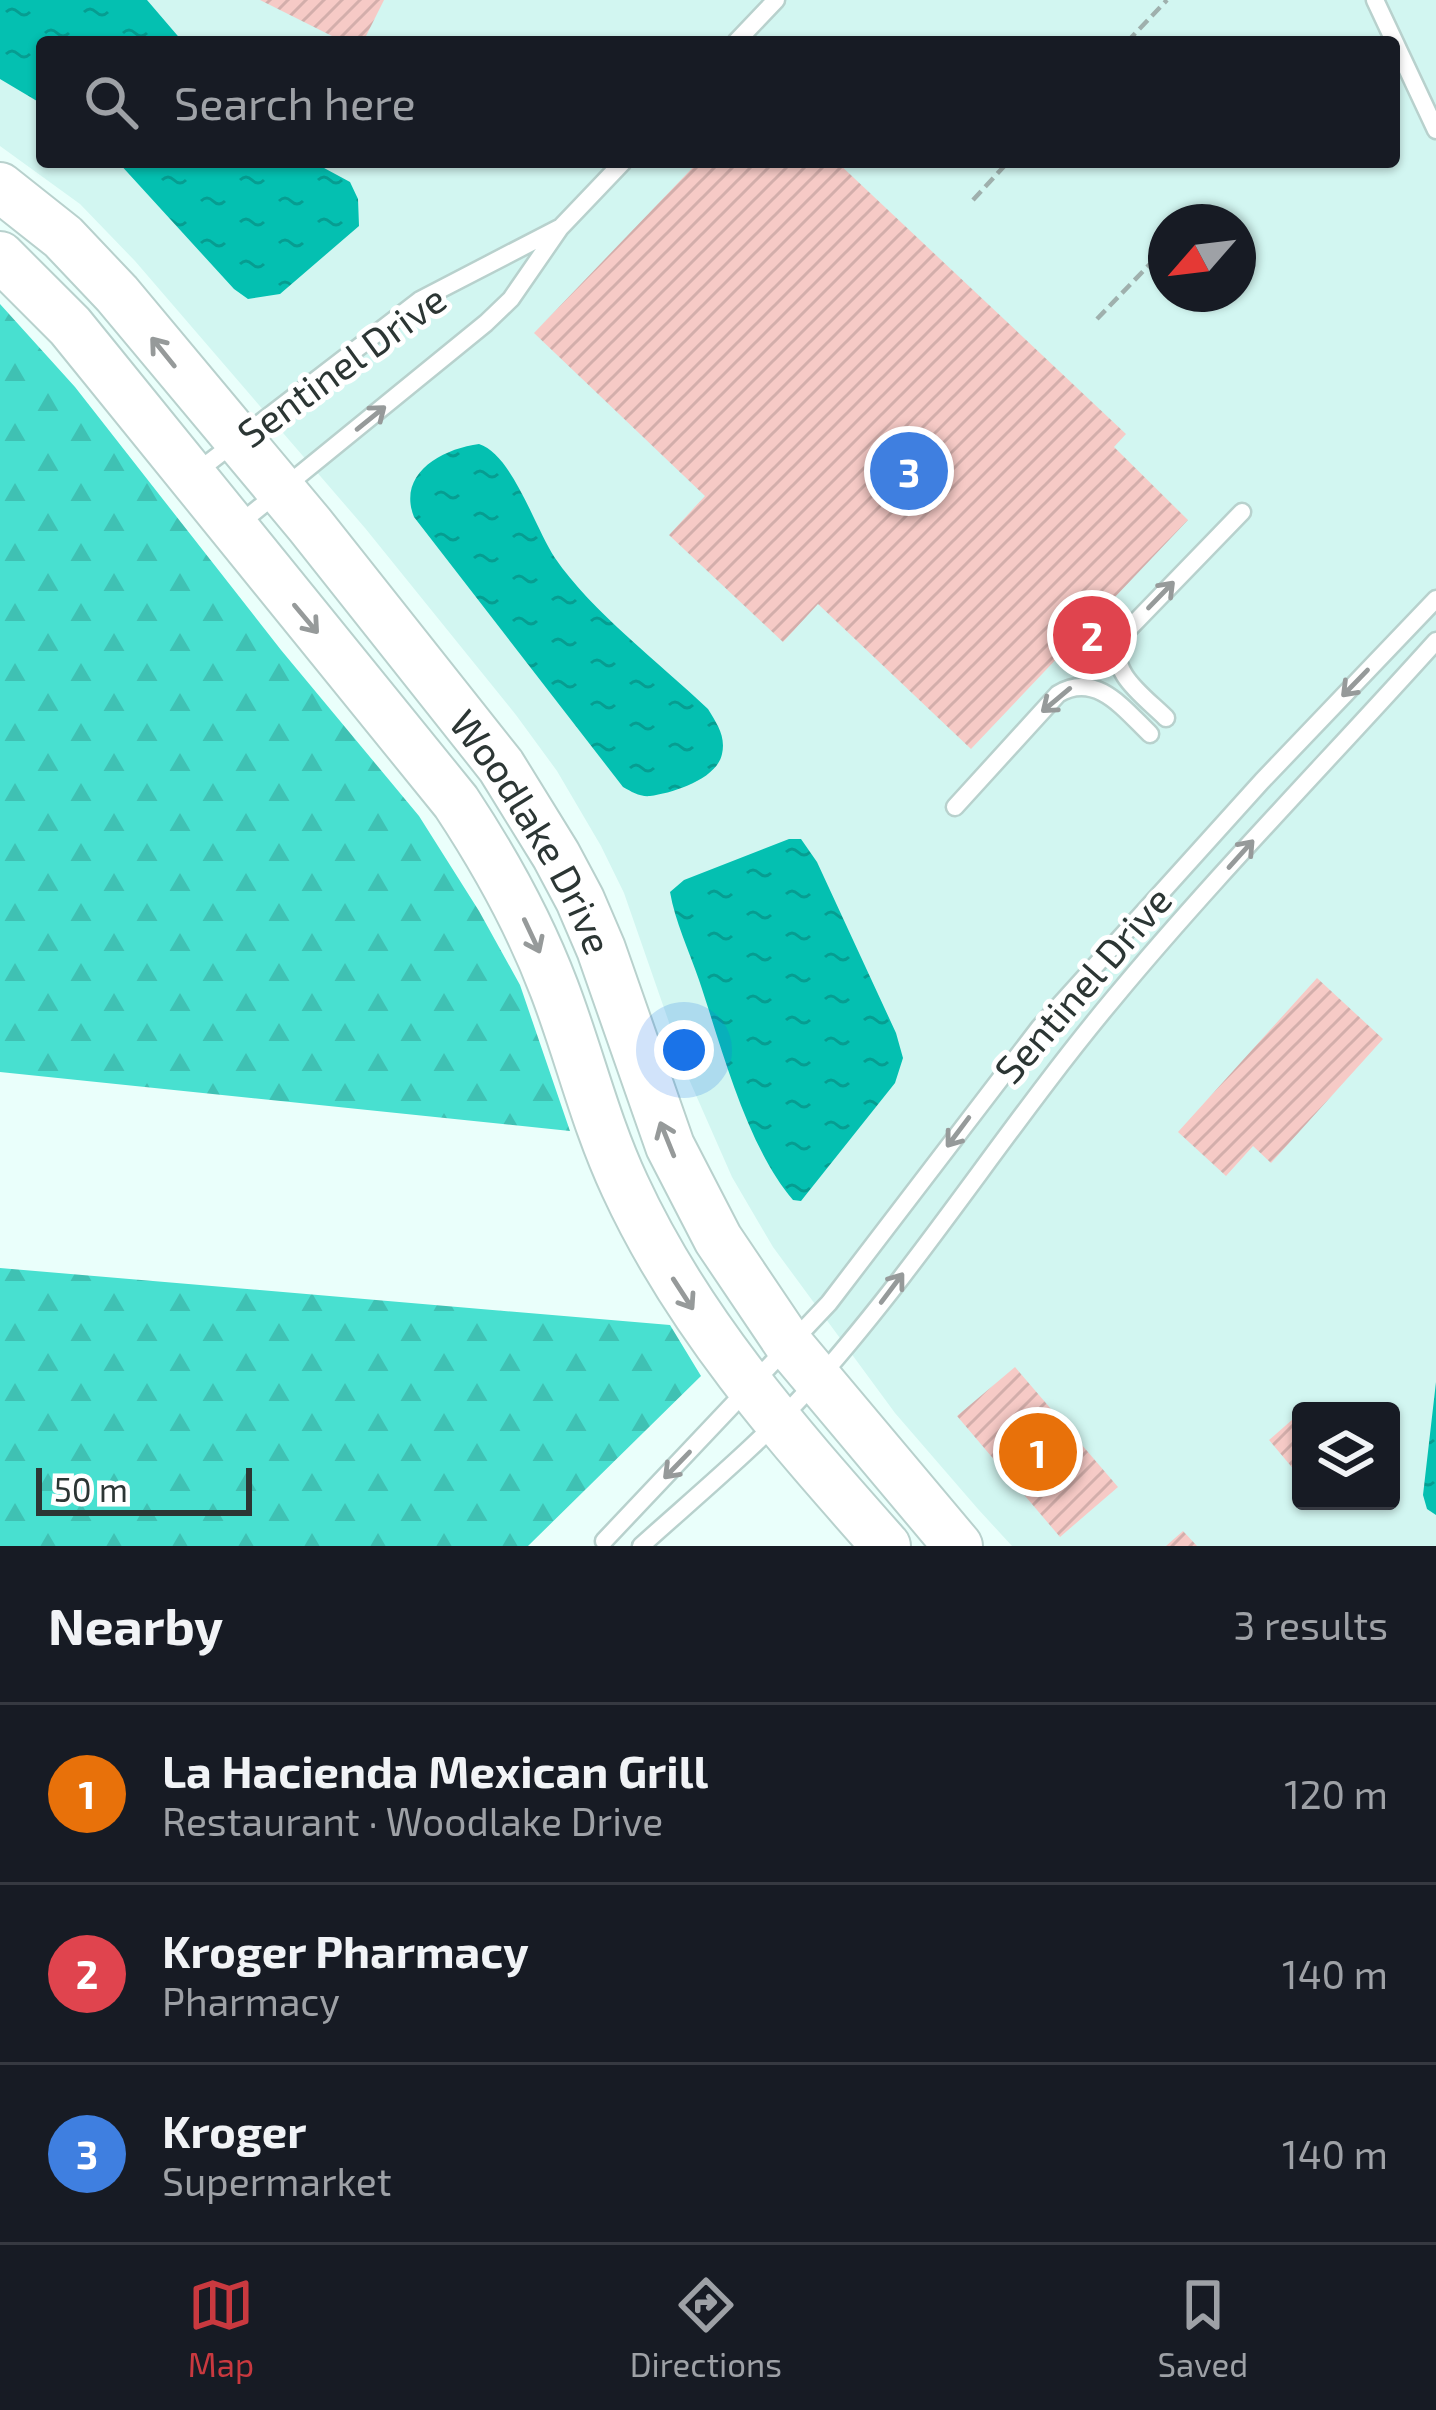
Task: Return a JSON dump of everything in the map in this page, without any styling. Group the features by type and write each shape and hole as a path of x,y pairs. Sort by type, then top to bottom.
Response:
{"street":[{"name":"Woodlake Drive","path":"0,187 39,215 87,260 470,724 530,809 601,949 650,1098 691,1192 745,1283 804,1362 958,1546"},
{"name":"Woodlake Drive","path":"0,256 70,326 424,760 485,846 534,939 603,1136 639,1216 691,1306 764,1405 886,1546"}],"lane":[{"path":"742,36 776,0"},
{"path":"1375,0 1392,36"},
{"path":"1400,53 1436,130"},
{"name":"Sentinel Drive","path":"232,529 486,323 511,299 560,228 616,168"},
{"name":"Sentinel Drive","path":"190,477 420,300 560,228"},
{"path":"1166,718 1121,671 1116,660 1119,639 1242,512"},
{"name":"Sentinel Drive","path":"764,1405 804,1362 829,1303 1040,1027 1262,781 1436,598"},
{"name":"Sentinel Drive","path":"764,1405 1122,989 1436,641"},
{"path":"955,807 1058,694 1070,687 1082,685 1107,693 1150,734"},
{"path":"604,1541 764,1405"},
{"path":"641,1546 764,1405"}],"path":[{"path":"1132,36 1167,0"},
{"path":"973,200 1003,168"},
{"path":"1097,319 1148,266"}],"shaded area":[{"path":"0,0 1436,0 1436,1546 1012,1546 895,1413 773,1247 732,1177 688,1077 624,893 557,771 365,528 135,261 80,204 0,146"}],"green space":[{"path":"0,304 75,387 281,650 419,816 520,985 570,1131 0,1072"},
{"path":"0,1268 670,1325 701,1376 528,1546 0,1546"}],"water":[{"path":"0,0 147,0 178,36 36,36 36,100 0,79"},
{"path":"123,168 324,168 350,182 358,199 359,226 280,294 248,299"},
{"path":"479,444 502,462 570,578 708,709 723,741 712,771 682,788 650,796 623,787 414,517 410,502 417,476 450,451"},
{"path":"789,839 801,839 817,862 896,1033 903,1058 895,1083 801,1201 793,1200 776,1178 749,1124 670,892 684,880"},
{"path":"1436,1382 1436,1515 1427,1509 1423,1495"}],"building":[{"path":"260,0 384,0 366,36 332,36"},
{"path":"692,168 843,168 1126,434 1114,447 1188,520 971,749 818,604 783,642 669,535 705,496 534,333"},
{"path":"1317,978 1383,1039 1271,1163 1253,1146 1226,1176 1178,1132"},
{"path":"1015,1367 1118,1487 1060,1537 957,1416"},
{"path":"1292,1420 1292,1467 1269,1440"},
{"path":"1183,1531 1197,1546 1166,1546"}],"place":[{"name":"Kroger","path":"909,471"},
{"name":"Kroger Pharmacy","path":"1092,635"},
{"name":"La Hacienda Mexican Grill","path":"1038,1452"}]}
